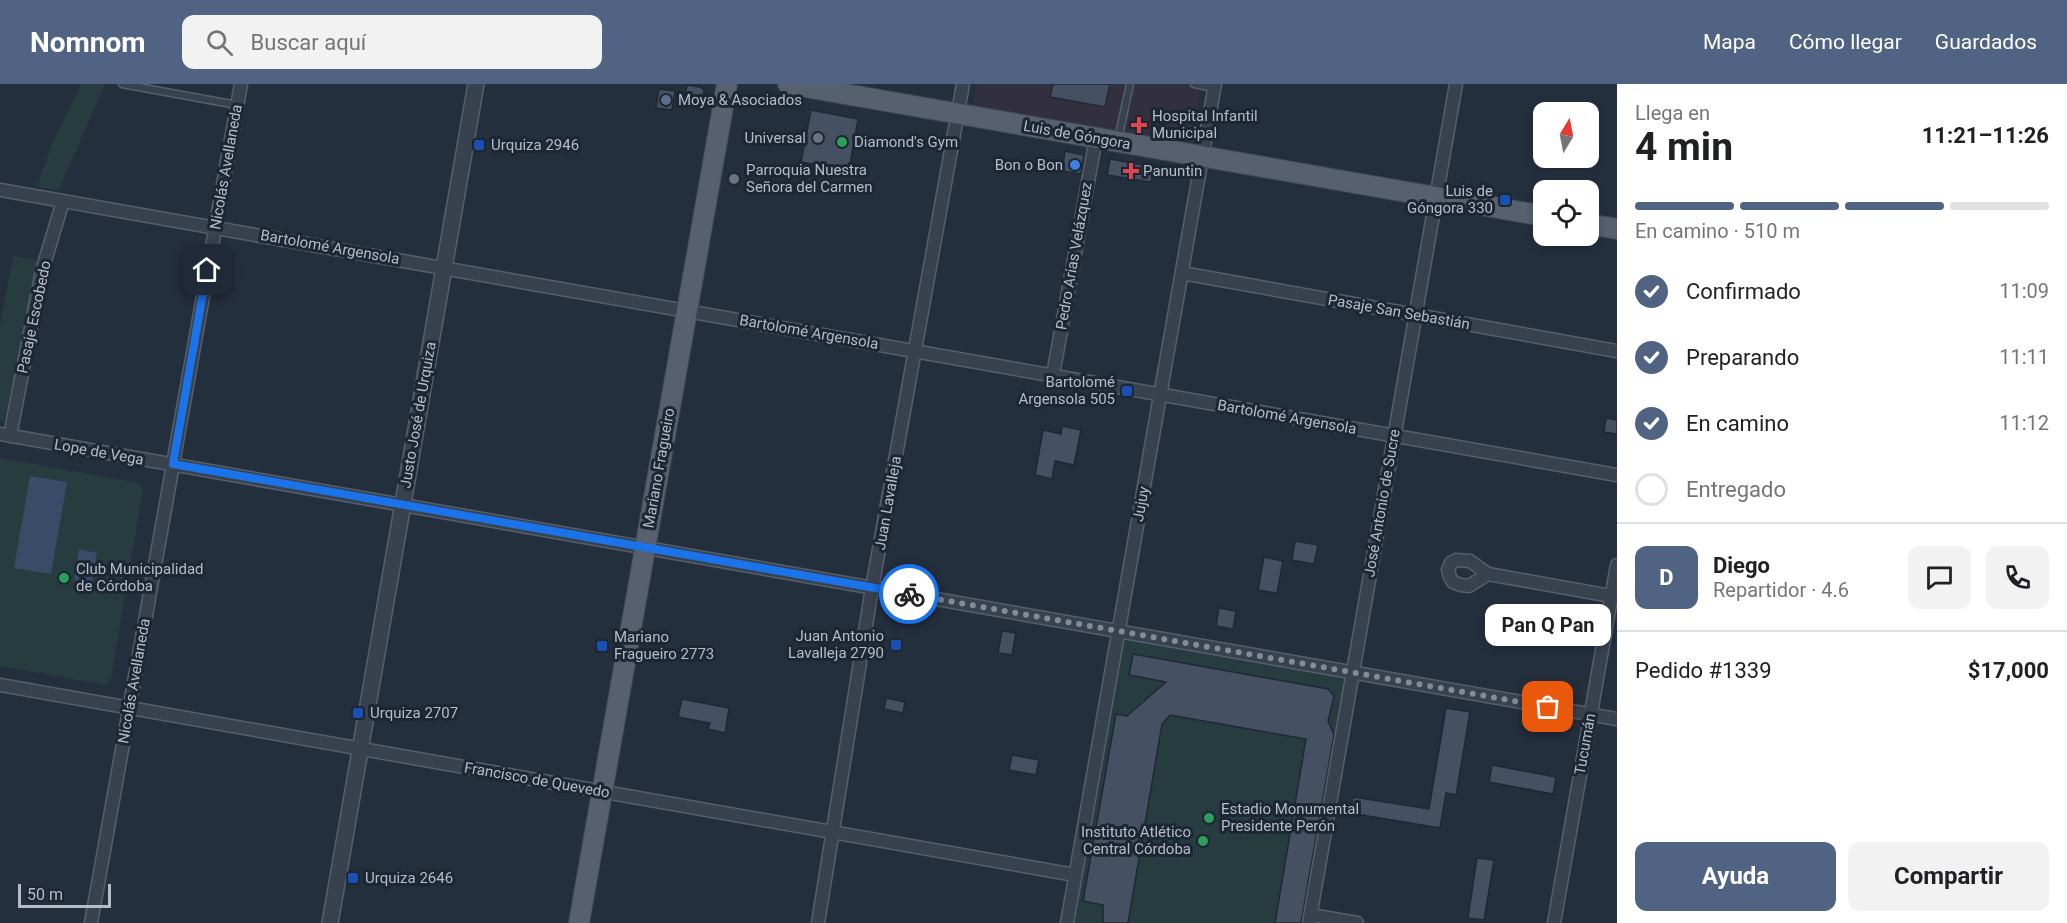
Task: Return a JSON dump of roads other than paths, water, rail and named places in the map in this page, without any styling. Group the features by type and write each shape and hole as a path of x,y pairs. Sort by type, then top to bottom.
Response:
{"main road":[{"name":"Mariano Fragueiro","path":"579,923 727,84"},
{"name":"Luis de Góngora","path":"788,84 1533,214"},
{"path":"1599,226 1617,229"}],"street":[{"name":"Nicolás Avellaneda","path":"90,923 241,84"},
{"name":"Justo José de Urquiza","path":"330,923 476,84"},
{"name":"Juan Lavalleja","path":"818,923 872,588 963,84"},
{"name":"José Antonio de Sucre","path":"1310,919 1456,84"},
{"name":"Jujuy","path":"1067,923 1215,86"},
{"name":"Pedro Arias Velázquez","path":"1053,375 1096,138"},
{"name":"Bartolomé Argensola","path":"0,190 1617,476"},
{"name":"Pasaje Escobedo","path":"5,435 42,271 63,201"},
{"name":"Pasaje San Sebastián","path":"1182,273 1617,351"},
{"name":"Lope de Vega","path":"5,435 1617,719"},
{"name":"Tucumán","path":"1554,923 1614,597 1617,565"},
{"path":"1488,574 1614,597"},
{"name":"Francisco de Quevedo","path":"0,685 1075,875"},
{"path":"1310,919 1357,923"}],"lane":[{"path":"122,84 237,105"},
{"path":"1118,142 1130,84"},
{"path":"1194,84 1215,86"}],"water":[{"path":"30,476 67,482 51,574 14,568"},
{"path":"79,549 97,553 92,583 74,580"}],"place":[{"name":"Moya & Asociados","path":"666,100"},
{"name":"Hospital Infantil Municipal","path":"1139,125"},
{"name":"Universal","path":"818,138"},
{"name":"Diamond's Gym","path":"842,142"},
{"name":"Urquiza 2946","path":"479,145"},
{"name":"Bon o Bon","path":"1075,165"},
{"name":"Panuntin","path":"1131,171"},
{"name":"Parroquia Nuestra Señora del Carmen","path":"734,179"},
{"name":"Luis de Góngora 330","path":"1505,200"},
{"name":"Bartolomé Argensola 505","path":"1127,391"},
{"name":"Club Municipalidad de Córdoba","path":"64,578"},
{"name":"Juan Antonio Lavalleja 2790","path":"896,645"},
{"name":"Mariano Fragueiro 2773","path":"602,646"},
{"name":"Pan Q Pan","path":"1548,707"},
{"name":"Urquiza 2707","path":"358,713"},
{"name":"Estadio Monumental Presidente Perón","path":"1209,818"},
{"name":"Instituto Atlético Central Córdoba","path":"1203,841"},
{"name":"Urquiza 2646","path":"353,878"}]}
